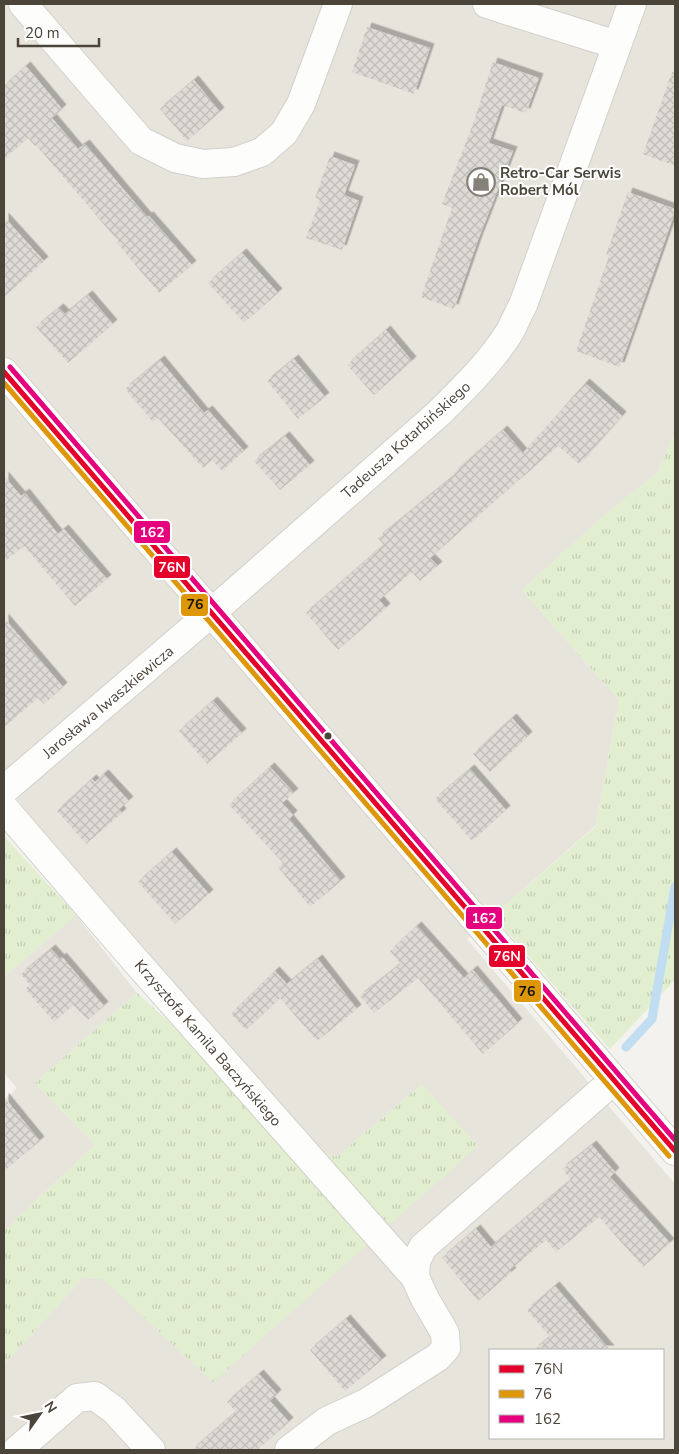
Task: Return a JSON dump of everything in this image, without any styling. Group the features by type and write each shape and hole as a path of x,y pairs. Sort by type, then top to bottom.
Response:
{"street":[{"path":"23,4 140,141 175,158 203,164 234,162 262,152 284,133 300,104 338,4"},
{"path":"487,4 617,45"},
{"name":"Tadeusza Kotarbińskiego","path":"211,613 438,414 470,383 509,333 523,305 632,4"},
{"path":"4,372 675,1151"},
{"name":"Jarosława Iwaszkiewicza","path":"4,790 211,613"},
{"name":"Krzysztofa Kamila Baczyńskiego","path":"4,808 133,958 415,1277 425,1299 445,1333 446,1348 438,1357 366,1402 327,1421 289,1450"},
{"path":"415,1277 416,1261 423,1247 614,1080"},
{"path":"17,1450 78,1398 95,1396 114,1410 151,1450"}],"shaded area":[{"path":"4,4 675,4 675,433 657,473 600,519 522,590 619,700 596,825 467,939 675,1184 675,1450 4,1450 4,1364 83,1278 104,1279 213,1382 422,1084 338,1156 316,1155 124,951 4,780"},
{"path":"76,915 137,993 35,1083 95,1145 4,1231 4,1100 17,1088 4,1073 4,977"}],"green space":[{"path":"675,433 675,980 610,1049 493,916 596,826 619,700 522,590 600,519 657,473"},
{"path":"4,836 76,915 4,977"},
{"path":"137,993 316,1155 338,1156 422,1084 478,1146 213,1382 103,1279 83,1278 4,1364 4,1231 95,1145 35,1083"}],"building":[{"path":"367,27 430,48 414,94 352,72"},
{"path":"493,62 539,78 526,113 502,105 489,143 513,151 478,240 454,309 421,297 452,208 442,204 473,124"},
{"path":"26,66 62,109 52,118 78,149 85,144 147,217 149,216 192,265 159,293 117,243 119,242 28,138 4,159 4,86"},
{"path":"672,72 675,72 675,166 643,154"},
{"path":"194,80 220,112 187,141 160,109"},
{"path":"330,156 355,165 344,195 359,201 342,250 306,238 320,200 315,198"},
{"path":"628,192 675,209 675,212 620,367 576,351 609,256 606,255"},
{"path":"4,217 44,261 4,297"},
{"path":"242,253 278,293 244,323 208,283"},
{"path":"88,295 113,324 68,363 36,327 59,308 65,314"},
{"path":"386,330 412,361 374,395 347,365"},
{"path":"294,359 325,397 298,419 267,381"},
{"path":"160,360 204,413 208,410 244,451 222,471 212,460 203,468 158,418 153,422 125,389"},
{"path":"585,383 622,416 579,464 558,446 430,558 438,566 420,581 412,572 379,600 386,608 338,650 306,613 384,545 378,538 455,475 454,473 503,430 523,453"},
{"path":"285,436 310,465 280,490 254,461"},
{"path":"4,476 21,496 25,493 58,534 64,529 107,579 75,606 24,546 4,562"},
{"path":"4,618 63,687 44,704 38,698 4,727"},
{"path":"213,701 242,733 207,764 179,731"},
{"path":"512,718 528,736 490,772 473,754"},
{"path":"270,767 294,793 282,803 293,815 289,819 341,881 310,907 278,867 283,863 229,805"},
{"path":"470,769 506,810 472,841 435,799"},
{"path":"104,774 129,801 119,809 122,813 86,844 57,811 92,779 95,782"},
{"path":"172,852 209,894 175,924 138,882"},
{"path":"417,926 464,978 473,970 518,1023 483,1054 418,978 374,1013 360,996 401,964 390,951"},
{"path":"51,949 60,959 62,957 104,1006 88,1020 73,1005 54,1022 25,989 30,985 21,974"},
{"path":"318,959 357,1009 317,1041 280,998 246,1030 231,1014 275,971 287,984"},
{"path":"4,1097 40,1141 4,1171"},
{"path":"592,1145 615,1172 610,1177 670,1243 643,1267 599,1217 556,1252 546,1240 510,1270 512,1272 478,1301 442,1258 476,1229 491,1247 571,1180 562,1169"},
{"path":"555,1286 609,1349 535,1349 550,1337 527,1310"},
{"path":"346,1319 382,1360 345,1391 310,1350"},
{"path":"259,1374 277,1394 270,1401 289,1422 257,1450 192,1450 236,1412 227,1402"}],"waterway":[{"path":"626,1047 652,1019 675,887"}],"transit line":[{"name":"162","path":"10,367 675,1140"},
{"name":"76N","path":"4,372 675,1151"},
{"name":"76","path":"4,383 669,1156"}],"place":[{"name":"Retro-Car Serwis Robert Mól","path":"481,182"}]}
